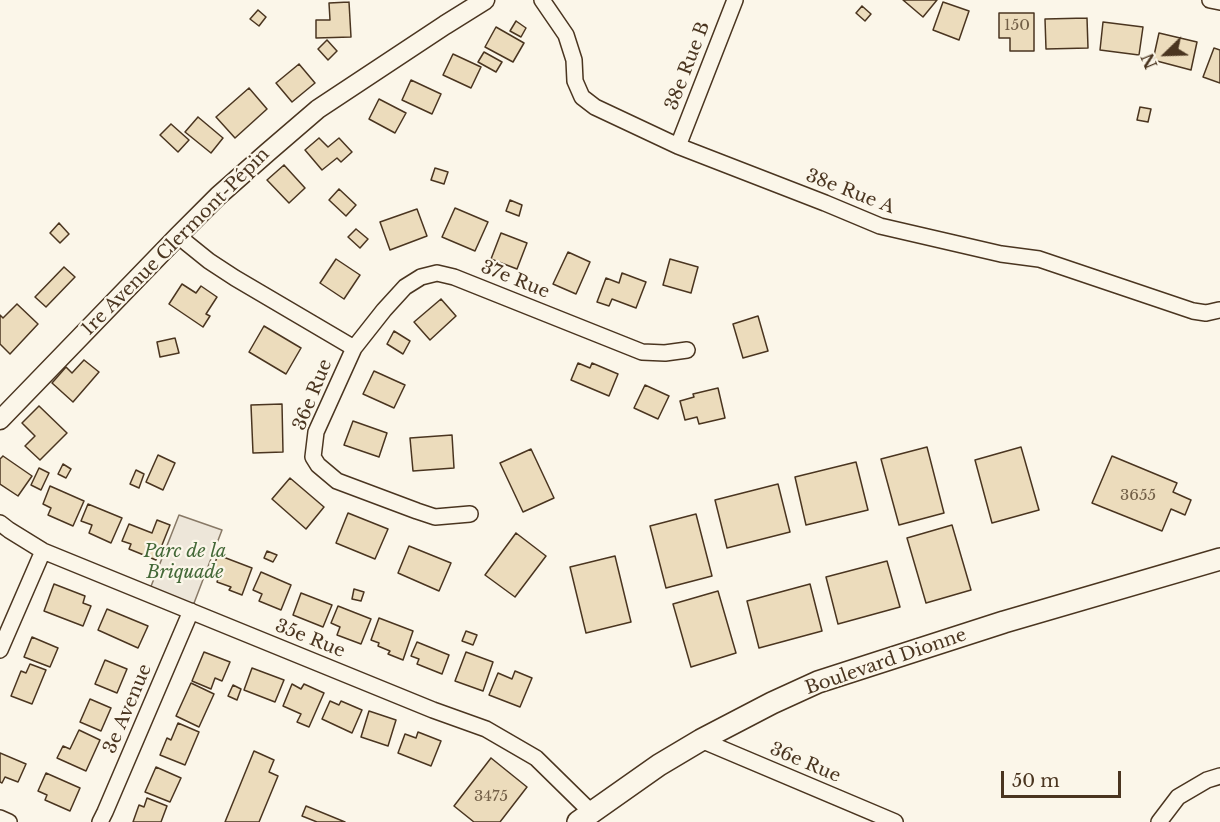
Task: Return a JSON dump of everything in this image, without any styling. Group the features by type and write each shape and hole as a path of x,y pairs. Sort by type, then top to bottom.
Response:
{"main road":[{"name":"Boulevard Dionne","path":"584,817 659,765 700,740 818,682 1004,622 1220,559"}],"street":[{"name":"1re Avenue Clermont-Pépin","path":"0,420 218,196 268,152 318,109 485,0"},
{"name":"38e Rue A","path":"543,0 566,34 574,60 575,81 582,97 594,107 678,146 880,226 1000,254 1039,259 1193,311 1206,313 1219,310"},
{"name":"38e Rue B","path":"678,146 735,0"},
{"path":"1210,0 1220,2"},
{"name":"36e Rue","path":"178,236 235,278 354,348 316,432 313,457 318,465 337,481 435,517 470,514"},
{"name":"37e Rue","path":"354,348 405,287 421,277 438,273 454,277 642,352 665,353 687,350"},
{"name":"35e Rue","path":"0,523 43,551 433,710 486,729 536,758 584,817"},
{"path":"0,650 43,551"},
{"name":"3e Avenue","path":"100,822 191,611"},
{"name":"36e Rue","path":"700,740 895,822"},
{"path":"1159,822 1178,797 1207,780 1220,776"},
{"path":"0,818 9,822"}],"green space":[{"name":"Parc de la Briquade","path":"179,515 222,530 191,611 148,594"}],"building":[{"path":"903,0 937,0 923,17"},
{"path":"349,2 351,37 316,38 316,20 330,20 329,3"},
{"path":"943,2 969,11 959,40 933,30"},
{"path":"862,6 871,14 865,21 856,13"},
{"path":"258,10 266,17 259,26 250,19"},
{"path":"999,13 1034,13 1034,51 1010,51 1010,38 999,38"},
{"path":"1087,18 1088,48 1046,49 1045,19"},
{"path":"516,21 526,28 521,37 510,31"},
{"path":"1103,22 1143,27 1139,55 1100,50"},
{"path":"496,27 524,43 513,62 485,47"},
{"path":"1159,33 1197,42 1191,70 1153,60"},
{"path":"327,40 337,51 328,60 318,49"},
{"path":"1214,48 1220,50 1220,83 1203,77"},
{"path":"484,52 502,62 496,72 478,62"},
{"path":"453,54 481,67 471,88 443,75"},
{"path":"299,64 315,83 292,102 276,83"},
{"path":"411,80 441,94 432,114 402,100"},
{"path":"249,88 267,109 235,138 216,117"},
{"path":"379,99 406,113 395,133 369,119"},
{"path":"1140,107 1151,109 1148,122 1137,120"},
{"path":"198,117 223,138 211,153 185,132"},
{"path":"171,124 189,140 178,152 160,135"},
{"path":"319,138 328,147 339,138 352,152 341,162 337,158 322,170 305,150"},
{"path":"284,165 305,188 289,203 267,180"},
{"path":"435,168 448,172 444,184 431,180"},
{"path":"339,189 356,205 346,216 329,200"},
{"path":"510,200 522,205 519,216 506,211"},
{"path":"455,208 488,222 475,251 442,237"},
{"path":"417,209 427,236 390,250 380,222"},
{"path":"59,223 69,234 60,243 50,233"},
{"path":"356,229 368,239 360,248 348,237"},
{"path":"501,233 527,243 517,269 491,259"},
{"path":"568,252 590,262 576,294 553,284"},
{"path":"336,259 360,275 344,299 320,283"},
{"path":"670,259 698,267 691,293 663,285"},
{"path":"64,267 75,277 46,307 35,297"},
{"path":"622,273 646,282 636,308 612,299 609,306 597,302 606,278 619,283"},
{"path":"182,284 196,293 201,286 217,297 206,314 210,316 203,327 169,304"},
{"path":"441,299 456,316 430,340 414,322"},
{"path":"17,304 38,324 10,354 0,344 0,315 3,318"},
{"path":"758,316 768,351 743,358 733,324"},
{"path":"264,326 301,348 286,374 249,352"},
{"path":"394,331 410,341 403,354 387,344"},
{"path":"175,338 179,353 160,357 157,342"},
{"path":"84,360 99,372 73,402 52,383 66,367 72,373"},
{"path":"578,363 590,368 592,363 618,374 609,396 571,380"},
{"path":"374,371 405,385 394,408 363,394"},
{"path":"645,385 669,396 658,419 634,408"},
{"path":"718,388 725,418 699,424 697,417 685,420 680,401 694,397 693,394"},
{"path":"282,404 283,452 253,453 251,405"},
{"path":"39,406 67,433 40,460 25,446 35,436 22,423"},
{"path":"353,421 387,433 379,457 344,445"},
{"path":"452,435 454,468 413,471 410,438"},
{"path":"927,447 944,513 899,525 881,459"},
{"path":"1021,447 1039,510 992,523 975,460"},
{"path":"531,449 554,498 523,512 500,463"},
{"path":"158,455 175,463 163,490 146,482"},
{"path":"3,456 32,476 18,496 0,484 0,459"},
{"path":"1112,456 1177,483 1173,492 1191,500 1185,515 1171,509 1162,531 1092,503"},
{"path":"856,462 868,510 806,525 795,477"},
{"path":"63,464 71,469 66,478 58,474"},
{"path":"39,468 49,473 41,490 31,485"},
{"path":"136,470 144,474 139,488 130,484"},
{"path":"290,478 324,507 306,529 272,499"},
{"path":"778,484 790,532 727,548 715,500"},
{"path":"50,486 84,501 73,526 48,515 51,508 43,504"},
{"path":"88,504 122,518 111,543 89,533 92,525 81,521"},
{"path":"348,513 388,529 375,559 336,543"},
{"path":"696,514 712,576 666,588 650,526"},
{"path":"157,520 170,525 156,560 129,549 131,544 122,541 129,524 152,533"},
{"path":"952,525 971,590 926,603 907,538"},
{"path":"516,533 546,556 515,597 485,575"},
{"path":"409,546 451,563 439,591 398,573"},
{"path":"267,551 277,555 273,562 264,558"},
{"path":"218,555 252,568 242,595 229,590 231,587 217,582 218,579 210,575"},
{"path":"615,556 631,622 586,633 570,567"},
{"path":"887,561 900,607 838,624 826,577"},
{"path":"261,572 291,585 281,610 259,601 262,594 253,590"},
{"path":"54,584 85,596 83,603 91,606 83,626 44,611"},
{"path":"810,584 822,631 759,648 747,601"},
{"path":"354,589 364,592 361,601 352,599"},
{"path":"718,591 736,653 691,667 673,604"},
{"path":"301,593 332,605 323,627 293,615"},
{"path":"338,606 371,619 361,644 337,635 340,627 331,623"},
{"path":"107,609 148,626 138,648 98,630"},
{"path":"379,618 413,631 403,660 388,654 390,651 371,640"},
{"path":"466,631 477,635 473,645 462,641"},
{"path":"32,637 58,648 50,667 24,657"},
{"path":"417,642 449,655 442,674 417,664 419,659 411,656"},
{"path":"204,652 230,662 222,681 215,678 211,689 192,681"},
{"path":"466,652 493,662 483,691 455,681"},
{"path":"105,660 127,669 117,693 95,684"},
{"path":"30,664 46,670 32,704 11,696 21,671 26,673"},
{"path":"252,668 284,680 275,702 244,690"},
{"path":"515,671 532,678 520,707 489,695 498,673 512,679"},
{"path":"191,683 214,694 199,727 176,716"},
{"path":"292,684 301,689 304,684 324,693 309,727 297,722 301,714 283,706"},
{"path":"233,685 241,689 237,700 228,696"},
{"path":"90,699 111,708 101,731 80,722"},
{"path":"330,701 339,705 341,701 362,710 352,733 322,719"},
{"path":"369,711 396,720 388,746 361,737"},
{"path":"178,723 199,732 185,765 160,755 167,738 171,740"},
{"path":"79,730 100,740 86,771 57,758 63,746 70,749"},
{"path":"418,732 441,741 431,766 398,753 405,734 416,738"},
{"path":"254,751 274,760 269,772 278,776 259,822 225,822"},
{"path":"0,753 26,764 18,782 5,777 2,783 0,782"},
{"path":"491,758 527,787 500,822 474,822 454,806"},
{"path":"156,767 181,778 170,802 145,792"},
{"path":"46,773 80,788 70,811 45,800 47,795 38,791"},
{"path":"147,798 167,806 161,822 133,822 139,805 144,807"},
{"path":"306,806 345,822 317,822 302,816"}]}
